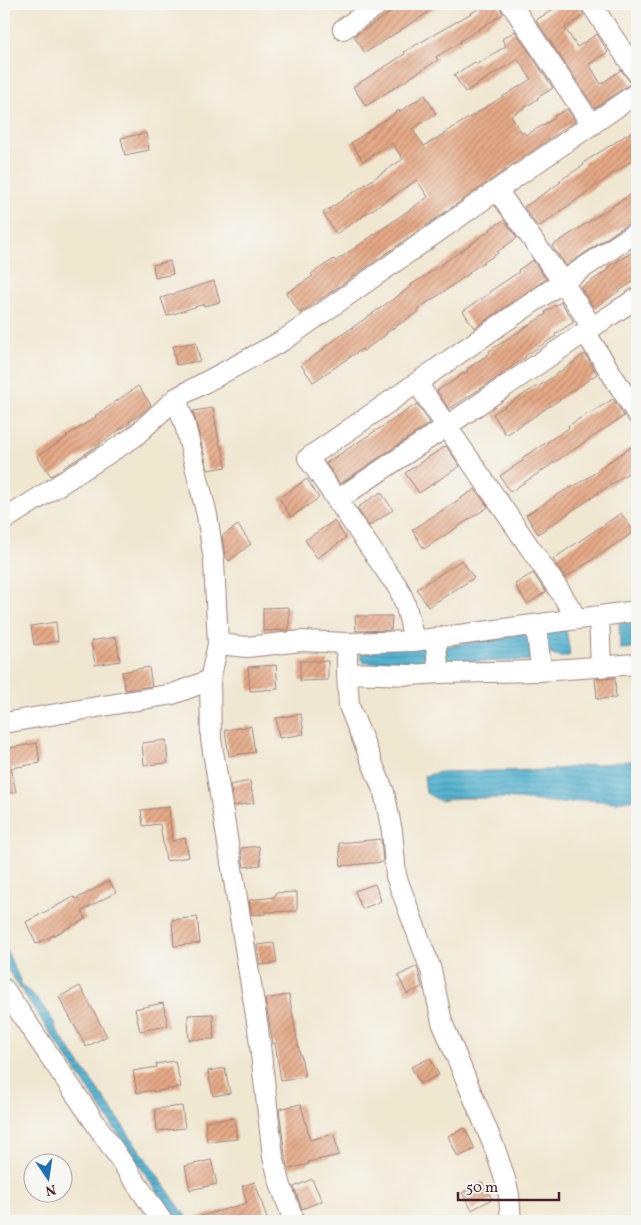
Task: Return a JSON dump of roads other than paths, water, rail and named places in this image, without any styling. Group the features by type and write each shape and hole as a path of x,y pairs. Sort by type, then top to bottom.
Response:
{"street":[{"path":"343,29 379,4"},
{"path":"511,4 592,125"},
{"path":"591,4 637,73"},
{"path":"4,520 134,437 176,398 284,340 637,93"},
{"path":"497,190 562,281 637,414"},
{"path":"414,640 397,584 308,458 562,281 637,232"},
{"path":"336,500 637,298"},
{"path":"417,383 577,619"},
{"path":"176,398 185,425 207,515 214,561 218,644 210,680 212,739 256,1019 273,1157 294,1221"},
{"path":"218,644 248,647 302,641 414,640 637,611"},
{"path":"599,616 601,667"},
{"path":"536,624 540,660 539,671"},
{"path":"435,638 439,673"},
{"path":"347,642 349,706 384,792 392,830 396,876 431,970 442,1022 506,1179 511,1221"},
{"path":"347,673 411,675 539,671 637,664"},
{"path":"4,723 173,694 210,680"},
{"path":"4,990 162,1221"}],"water":[{"path":"637,619 637,648 620,649 619,622"},
{"path":"566,628 570,655 558,657 547,652 544,635 549,631"},
{"path":"524,633 531,638 532,660 446,663 443,647"},
{"path":"431,646 428,667 394,669 394,664 364,663 361,660 360,649"},
{"path":"637,760 637,799 616,802 586,800 563,803 504,798 459,798 440,801 426,793 424,776 441,772 547,770"},
{"path":"4,945 23,987 37,998 54,1022 55,1028 189,1221 177,1221 4,964"}]}
